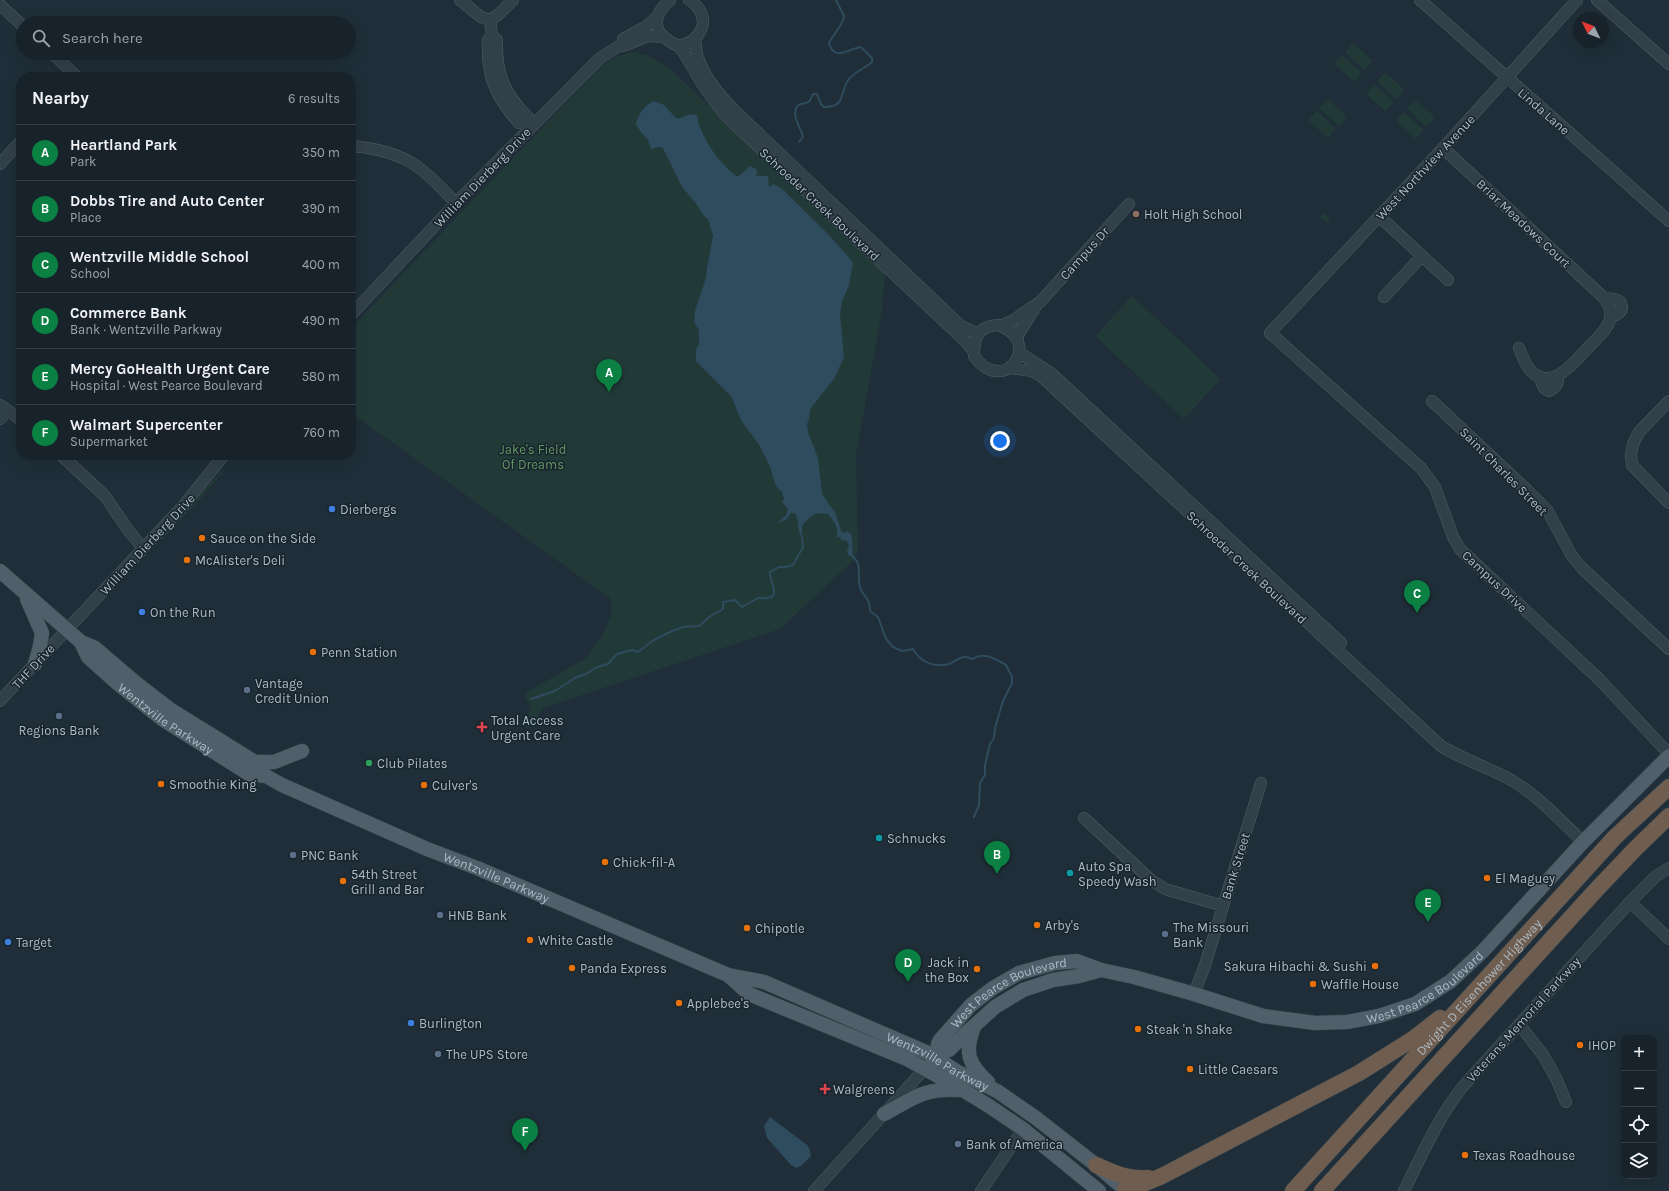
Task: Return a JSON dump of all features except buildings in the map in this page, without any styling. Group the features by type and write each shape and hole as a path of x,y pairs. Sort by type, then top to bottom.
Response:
{"highway":[{"name":"Dwight D Eisenhower Highway","path":"1293,1191 1615,837 1669,788"},
{"name":"Dwight D Eisenhower Highway","path":"1322,1191 1602,884 1669,816"},
{"path":"1126,1190 1162,1176 1359,1073 1413,1039 1467,999"},
{"path":"1332,1191 1372,1145 1384,1122"},
{"path":"1096,1165 1119,1176 1129,1178 1140,1179 1162,1176"},
{"path":"1146,1191 1162,1176"}],"main road":[{"name":"Wentzville Parkway","path":"0,572 66,631 81,642 95,648 136,684 171,710 255,762 266,776 282,785 427,849 477,868 728,975 749,994 907,1059 931,1061 958,1072 996,1091 1036,1118 1126,1190"},
{"path":"24,593 42,633 35,664"},
{"name":"Wentzville Parkway","path":"81,642 88,657 117,684 162,719 249,774 266,776"},
{"path":"255,762 274,762 302,751"},
{"name":"West Pearce Boulevard","path":"931,1061 940,1040 971,1005 993,988 1019,973 1055,963 1077,961 1101,970 1134,977 1194,994 1263,1016 1315,1023 1347,1022 1379,1016 1415,1004 1451,981 1483,951 1583,842 1669,755"},
{"path":"1029,987 1031,979 1036,976 1062,970 1070,962"},
{"name":"West Pearce Boulevard","path":"931,1061 949,1050 976,1023 1009,997 1029,987 1053,980 1079,976 1101,970"},
{"path":"996,1091 977,1072 972,1064 968,1048 980,1013 1015,984 1019,973"},
{"name":"Wentzville Parkway","path":"931,1061 962,1090 989,1106 1022,1129 1099,1191"},
{"path":"884,1114 927,1091 939,1089 962,1090"}],"street":[{"path":"460,0 481,17 490,20"},
{"path":"490,20 499,14 513,0"},
{"name":"William Dierberg Drive","path":"619,46 622,40 645,27 657,17 670,0"},
{"path":"657,17 658,26 664,37 670,42 678,45 695,39 700,33 703,25 703,17 699,8 689,0"},
{"name":"Linda Lane","path":"1420,0 1669,221"},
{"name":"West Northview Avenue","path":"1270,333 1443,148 1577,0"},
{"path":"1597,0 1669,64"},
{"path":"0,5 16,20"},
{"path":"490,20 492,35 497,40 498,68 504,86 519,108 528,117 529,125"},
{"name":"William Dierberg Drive","path":"356,310 529,125 600,58 619,46 626,45 648,36 664,37"},
{"name":"Schroeder Creek Boulevard","path":"695,39 698,57 706,74 719,93 735,111 961,326 978,334"},
{"name":"Schroeder Creek Boulevard","path":"678,45 690,60 698,78 726,116 966,342 974,352"},
{"path":"60,60 73,72"},
{"path":"0,164 16,146"},
{"path":"356,146 366,147 396,155 418,167 456,203"},
{"name":"Briar Meadows Court","path":"1443,148 1609,304 1610,318 1605,330 1566,372 1558,376 1546,378 1529,369 1519,348"},
{"name":"Campus Dr","path":"1018,340 1018,335 1040,302 1128,204"},
{"path":"1379,216 1448,280"},
{"path":"1384,297 1422,256"},
{"name":"Campus Dr","path":"1000,326 1012,321 1040,302"},
{"path":"990,326 1000,326 1010,332 1018,340 1020,353 1017,362 1010,368 1001,371 992,371 985,369 974,356 975,341 978,334 983,329 990,326"},
{"name":"Campus Drive","path":"1270,333 1421,468 1435,487 1453,537 1460,550 1600,680 1669,755"},
{"name":"Schroeder Creek Boulevard","path":"1020,353 1052,374 1446,741 1486,765"},
{"name":"Schroeder Creek Boulevard","path":"1010,368 1032,371 1041,376 1430,736 1454,754 1514,775 1522,782 1528,791 1583,842"},
{"name":"Saint Charles Street","path":"1432,401 1547,510 1572,556 1582,568 1669,649"},
{"path":"1669,401 1639,432 1633,444 1631,455 1632,465 1669,503"},
{"path":"0,419 4,408 16,416"},
{"path":"66,460 105,496 128,530 144,548"},
{"name":"William Dierberg Drive","path":"66,631 200,487 220,460"},
{"name":"THF Drive","path":"0,701 66,631"},
{"name":"Bank Street","path":"1194,994 1205,965 1261,783"},
{"path":"1084,818 1156,883 1165,889 1223,906"},
{"name":"Veterans Memorial Parkway","path":"1404,1191 1430,1139 1455,1096 1630,902 1656,876 1669,868"},
{"path":"1630,902 1669,939"},
{"path":"1519,1024 1543,1055 1556,1078 1566,1102"},
{"name":"West Pearce Boulevard","path":"814,1191 931,1061"},
{"path":"981,1191 1022,1129"}],"green space":[{"path":"1353,43 1373,61 1364,70 1345,52"},
{"name":"Jake's Field Of Dreams","path":"632,52 647,55 668,67 885,271 882,311 856,455 858,550 854,560 780,629 543,708 531,728 526,727 531,705 527,702 525,696 527,692 586,658 603,635 611,616 611,599 356,417 356,323 600,67 614,57"},
{"path":"1342,55 1362,73 1354,82 1334,64"},
{"path":"1385,72 1405,90 1396,99 1377,81"},
{"path":"1374,84 1394,102 1385,111 1366,94"},
{"path":"1328,99 1347,117 1339,126 1319,108"},
{"path":"1415,100 1435,117 1426,127 1407,109"},
{"path":"1317,111 1336,129 1328,138 1308,120"},
{"path":"1404,112 1424,130 1415,139 1396,121"},
{"path":"1322,214 1330,219 1328,224 1320,218"},
{"path":"1132,296 1221,379 1184,419 1095,336"},
{"path":"226,468 203,496 161,541 166,532 185,514 220,472"}],"water":[{"path":"654,101 664,105 676,118 681,118 691,114 697,115 699,126 706,141 730,171 736,176 739,176 750,166 756,169 758,174 756,174 756,176 768,176 769,187 774,184 781,188 828,234 853,262 849,285 842,302 840,314 844,357 834,379 810,409 807,424 808,432 818,458 822,494 836,514 841,531 844,533 847,531 851,534 853,556 848,555 847,551 849,546 847,541 841,540 840,537 837,538 836,525 828,514 819,513 813,515 802,525 802,537 795,513 791,513 786,520 778,523 786,515 788,509 782,502 784,498 782,492 776,486 770,467 760,446 741,420 731,396 696,361 696,349 699,344 699,330 694,322 695,311 706,278 713,236 708,219 704,216 695,202 682,187 663,148 660,147 651,149 648,140 636,124 642,111 647,105"},
{"path":"770,1117 807,1145 811,1156 801,1166 796,1168 791,1165 767,1138 764,1126"}],"waterway":[{"path":"799,142 803,137 795,113 798,105 809,102 813,94 817,94 821,104 824,107 836,104 839,102 849,79 872,62 872,58 861,47 842,53 834,52 831,49 829,43 842,23 844,16 836,0"},
{"path":"531,699 555,691 575,678 586,674 597,667 608,664 617,654 632,650 638,652 654,640 672,631 683,627 699,626 709,617 723,609 723,602 735,600 742,607 758,598 772,597 774,590 770,572 779,567 793,565 803,547 802,537"},
{"path":"851,555 859,566 860,587 869,602 870,611 878,617 886,639 893,647 902,651 913,649 924,661 938,665 949,664 962,657 973,659 981,656 990,657 1006,665 1012,677 1012,683 1003,701 995,728 994,738 990,744 985,765 985,775 980,783 979,805 974,817"}],"place":[{"name":"Holt High School","path":"1136,214"},
{"name":"Heartland Park","path":"609,392"},
{"name":"Dierbergs","path":"332,509"},
{"name":"Sauce on the Side","path":"202,538"},
{"name":"McAlister's Deli","path":"187,560"},
{"name":"On the Run","path":"142,612"},
{"name":"Wentzville Middle School","path":"1417,613"},
{"name":"Penn Station","path":"313,652"},
{"name":"Vantage Credit Union","path":"247,690"},
{"name":"Regions Bank","path":"59,716"},
{"name":"Total Access Urgent Care","path":"482,727"},
{"name":"Club Pilates","path":"369,763"},
{"name":"Smoothie King","path":"161,784"},
{"name":"Culver's","path":"424,785"},
{"name":"Schnucks","path":"879,838"},
{"name":"PNC Bank","path":"293,855"},
{"name":"Chick-fil-A","path":"605,862"},
{"name":"Auto Spa Speedy Wash","path":"1070,873"},
{"name":"Dobbs Tire and Auto Center","path":"997,874"},
{"name":"El Maguey","path":"1487,878"},
{"name":"54th Street Grill and Bar","path":"343,881"},
{"name":"HNB Bank","path":"440,915"},
{"name":"Mercy GoHealth Urgent Care","path":"1428,922"},
{"name":"Arby's","path":"1037,925"},
{"name":"Chipotle","path":"747,928"},
{"name":"The Missouri Bank","path":"1165,934"},
{"name":"White Castle","path":"530,940"},
{"name":"Target","path":"8,942"},
{"name":"Sakura Hibachi & Sushi","path":"1375,966"},
{"name":"Panda Express","path":"572,968"},
{"name":"Jack in the Box","path":"977,969"},
{"name":"Commerce Bank","path":"908,982"},
{"name":"Waffle House","path":"1313,984"},
{"name":"Applebee's","path":"679,1003"},
{"name":"Burlington","path":"411,1023"},
{"name":"Steak 'n Shake","path":"1138,1029"},
{"name":"IHOP","path":"1580,1045"},
{"name":"The UPS Store","path":"438,1054"},
{"name":"Little Caesars","path":"1190,1069"},
{"name":"Walgreens","path":"825,1089"},
{"name":"Bank of America","path":"958,1144"},
{"name":"Walmart Supercenter","path":"525,1151"},
{"name":"Texas Roadhouse","path":"1465,1155"}]}
